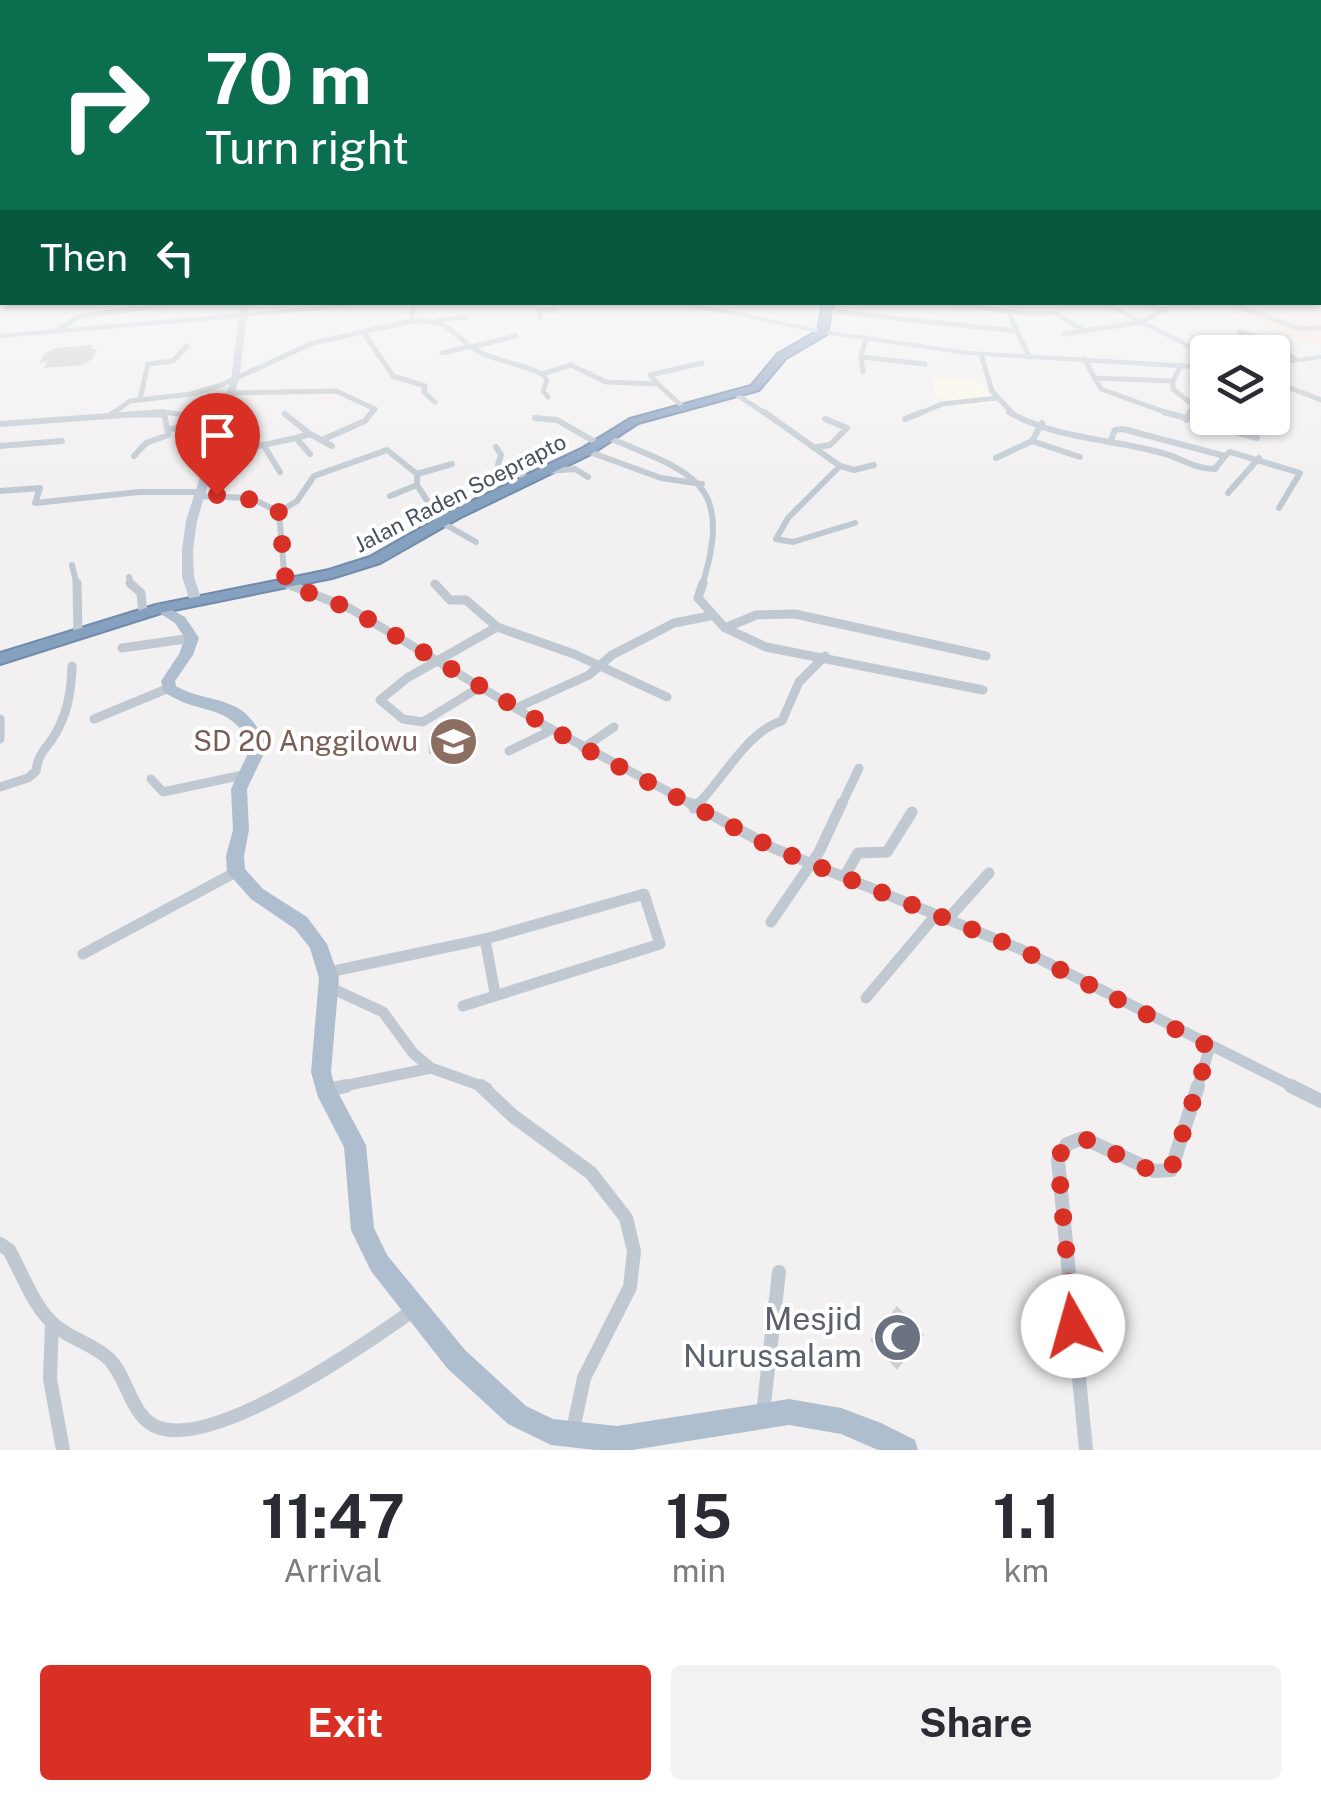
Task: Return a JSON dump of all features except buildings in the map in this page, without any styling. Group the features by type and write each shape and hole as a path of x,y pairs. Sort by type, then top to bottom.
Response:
{"highway":[{"name":"Jalan Raden Soeprapto","path":"0,659 152,610 286,584 375,560 634,421 737,395 760,385 782,356 797,348"}],"main road":[{"path":"152,610 180,620 192,638 186,655 168,680 169,688 178,696 228,708 242,719 260,745 243,775 236,872 256,894 310,933 328,980 321,1048 325,1090 355,1145 360,1218 368,1242 379,1263 456,1359 516,1414 551,1432 660,1442 763,1415 814,1414 872,1432 904,1450"}],"street":[{"path":"140,400 148,364 174,360 185,348"},
{"path":"196,601 186,577 197,494 235,378 239,348"},
{"path":"108,416 121,405 140,400 202,392 303,348"},
{"path":"373,348 391,374 425,386 424,392 435,402"},
{"path":"442,353 441,350 458,348"},
{"path":"474,348 487,355 525,364 542,374 548,382 543,390 548,397"},
{"path":"862,372 863,348"},
{"path":"935,348 981,354 1190,366"},
{"path":"1024,348 1029,357"},
{"path":"1276,348 1296,360"},
{"path":"981,354 986,383 1008,412 1180,458 1205,470 1215,469 1230,452 1300,473 1280,508"},
{"path":"861,356 924,364"},
{"path":"1290,361 1321,357"},
{"path":"1084,359 1102,389 1190,421"},
{"path":"684,408 650,375 702,363"},
{"path":"542,374 572,365 606,382 658,384"},
{"path":"1181,365 1173,389 1193,405 1186,420"},
{"path":"1094,378 1173,381"},
{"path":"230,394 254,396 331,388 375,410 365,421 322,440"},
{"path":"1290,388 1321,400"},
{"path":"737,395 840,466 854,470 874,466"},
{"path":"905,418 942,404 997,398"},
{"path":"134,456 146,443 168,435 164,412"},
{"path":"0,424 186,412 182,426 168,430"},
{"path":"285,414 332,446"},
{"path":"535,418 557,420 636,466 676,484 702,484"},
{"path":"817,447 830,445 847,428 825,420"},
{"path":"996,458 1032,441 1042,423"},
{"path":"1111,440 1115,430 1123,429 1224,457"},
{"path":"207,456 310,434"},
{"path":"1246,435 1258,438"},
{"path":"296,438 310,454"},
{"path":"0,446 62,440"},
{"path":"1032,441 1080,457"},
{"path":"597,444 687,471 702,484 702,499 713,524 706,577 698,598 710,616 725,628 766,647 983,690"},
{"path":"264,446 280,472"},
{"path":"496,447 501,452 498,465 529,478"},
{"path":"279,512 297,500 309,479 388,450 417,474"},
{"path":"1228,493 1259,458"},
{"path":"417,474 452,464"},
{"path":"840,466 775,536 793,542 855,523"},
{"path":"544,472 575,469 588,477"},
{"path":"417,474 417,486 440,522 476,542"},
{"path":"390,496 417,486"},
{"path":"0,491 40,488 35,503 138,492 240,497 269,504 279,512 286,584 339,602 552,730 694,808 809,864 1020,949 1321,1101"},
{"path":"72,565 78,588 78,634"},
{"path":"130,576 132,589 140,592 152,610"},
{"path":"435,584 450,600 466,600 496,627 667,696"},
{"path":"725,628 756,615 795,614 986,656"},
{"path":"516,708 589,675 612,655 674,624 710,616"},
{"path":"480,687 423,722 403,718 380,700 496,627"},
{"path":"122,648 192,638"},
{"path":"694,808 718,785 764,726 782,721 799,682 825,656"},
{"path":"0,787 34,773 38,754 54,737 70,699 72,666"},
{"path":"94,719 126,702 169,688"},
{"path":"0,720 0,739"},
{"path":"584,748 614,727"},
{"path":"509,751 552,730"},
{"path":"771,922 819,852 858,768"},
{"path":"152,778 163,792 243,775"},
{"path":"844,877 858,853 886,852 912,812"},
{"path":"83,954 236,872"},
{"path":"866,998 962,896 990,873"},
{"path":"328,980 485,939 639,892 646,898 661,942 462,1006"},
{"path":"485,939 495,993"},
{"path":"328,980 383,1012 413,1053 432,1068 487,1088 513,1116 582,1165 610,1194 632,1230 630,1287 584,1378 572,1435"},
{"path":"1086,1450 1058,1160 1066,1144 1083,1138 1154,1172 1171,1170 1210,1047"},
{"path":"325,1090 432,1068"},
{"path":"0,1244 9,1250 52,1323 114,1364 140,1412 154,1426 176,1434 195,1434 258,1409 318,1376 416,1308"},
{"path":"763,1415 779,1272"},
{"path":"52,1323 50,1379 63,1450"}],"shaded area":[{"path":"934,377 977,380 997,402 960,408 934,394"}],"place":[{"name":"SD 20 Anggilowu","path":"453,741"},
{"name":"Mesjid Nurussalam","path":"897,1337"}],"route":[{"path":"217,495 269,504 279,512 286,584 351,609 584,748 773,848 1020,949 1210,1047 1171,1170 1154,1172 1083,1138 1066,1144 1061,1151 1058,1160 1073,1326"}]}
